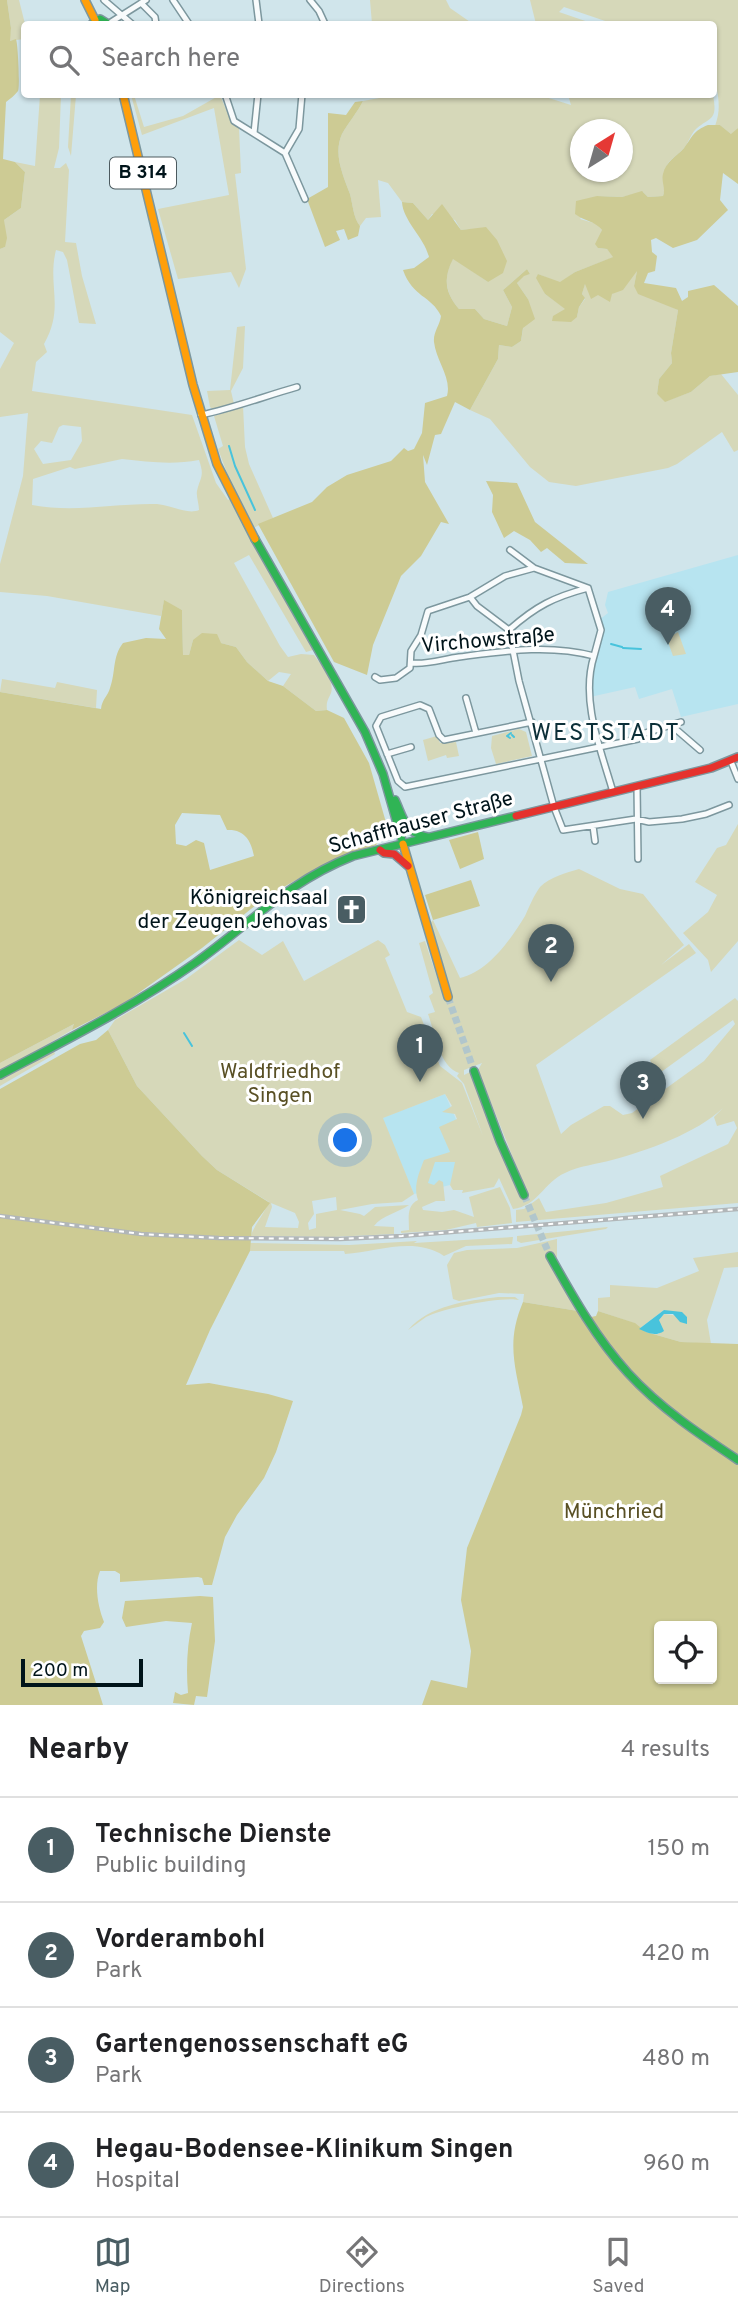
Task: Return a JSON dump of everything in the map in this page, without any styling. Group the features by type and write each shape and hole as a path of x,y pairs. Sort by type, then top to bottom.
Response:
{"main road":[{"path":"85,0 94,21"},
{"name":"B 314","path":"124,98 201,415 217,464 246,524 341,688 378,760 403,844"},
{"name":"Schaffhauser Straße","path":"0,1075 106,1020 164,984 212,950 270,901 303,878 340,861 711,768 738,757"},
{"name":"B 314","path":"390,796 396,800 409,830 429,838"},
{"path":"403,844 448,997"},
{"path":"380,850 394,854 409,866"},
{"path":"474,1071 496,1132 524,1195"},
{"path":"551,1256 584,1317 622,1368 674,1417 738,1460"}],"street":[{"path":"104,0 129,21"},
{"path":"173,0 187,21"},
{"path":"256,0 259,21"},
{"path":"310,0 324,21"},
{"path":"113,21 144,1 156,21"},
{"path":"226,98 234,121 285,153 305,199"},
{"path":"254,133 258,98"},
{"path":"285,153 299,129 302,98"},
{"path":"201,415 231,409 297,387"},
{"path":"510,550 534,568 589,589"},
{"path":"375,677 380,680 396,677 408,670 411,651 421,635 428,611 470,597 505,576 534,568"},
{"path":"509,630 542,604 561,595 589,589"},
{"path":"589,589 601,630 589,684 591,707 613,792"},
{"path":"470,597 477,606 509,630 531,722 563,830 636,819 643,822 682,819 729,805"},
{"name":"Virchowstraße","path":"411,663 421,664 513,650 565,650 594,656"},
{"path":"466,698 476,733"},
{"path":"531,722 441,739 429,709 420,705 381,717 376,726 398,781 405,787 638,739 642,734 680,722 683,736"},
{"path":"671,726 700,750"},
{"path":"387,754 411,747"},
{"path":"732,764 738,779"},
{"path":"637,786 638,859"},
{"path":"593,826 595,841"}],"shaded area":[{"path":"738,555 738,704 681,717 672,689 639,699 635,687 590,697 589,684 602,634 599,620 608,613 605,605 608,592"},
{"path":"445,1094 468,1147 450,1185 414,1194 382,1118"}],"green space":[{"path":"0,0 7,0 10,41 16,39 19,74 18,91 6,102 3,159 15,162 25,172 21,208 4,220 7,238 5,247 0,249"},
{"path":"7,0 19,0 24,21 21,21 21,39 9,41 11,28"},
{"path":"370,0 446,0 450,8 469,21 372,21"},
{"path":"530,0 738,0 738,128 732,135 720,125 715,126 719,105 717,21 605,21 564,7 559,12 585,21 535,21"},
{"path":"40,98 61,98 59,148 54,168 60,168 66,163 69,170 65,242 76,243 96,324 79,323 67,260 63,252 56,250 53,319 44,344 47,352 36,362 32,391 192,415 216,483 228,500 236,497 218,449 223,446 214,416 243,406 245,447 249,464 273,518 246,532 313,650 306,652 249,555 234,563 288,657 314,655 327,673 332,688 327,710 316,711 283,686 291,674 279,672 268,681 247,662 236,647 193,640 189,655 183,655 182,610 164,601 161,616 47,596 0,592 0,564 23,476 28,413 0,417 0,369 14,343 0,332 0,249 5,247 4,220 21,208 25,172 15,162 35,166","holes":["63,425 81,427 82,441 71,460 43,464 34,449 41,441 52,443 59,427","122,459 151,462 199,460 202,474 197,493 199,510 189,511 157,504 80,508 32,505 33,479 70,467 75,469"]},
{"path":"71,98 76,98 71,156 68,147"},
{"path":"132,98 135,98 144,127 183,116 215,98 221,98 230,119 239,128 241,173 235,174 246,269 239,288 231,272 178,279 158,209 229,195 214,108 142,135"},
{"path":"379,98 549,98 571,105 569,98 713,98 712,117 695,130 685,147 667,165 663,196 648,197 643,192 622,197 597,196 580,219 597,224 602,230 598,248 607,249 614,257 575,272 560,283 538,274 545,294 577,317 579,307 585,299 582,294 585,283 598,295 612,294 638,267 634,286 678,310 671,353 672,363 659,379 657,394 666,401 691,392 710,376 721,374 738,395 738,450 734,452 722,432 668,468 576,486 549,482 530,467 490,419 470,410 498,359 499,345 512,347 521,341 528,299 517,283 524,275 530,274 527,269 503,290 512,307 507,326 484,319 475,309 459,309 447,285 453,258 488,282 473,229 461,230 455,220 432,214 428,220 413,203 402,202 388,183 378,180 381,217 366,218 360,226 342,172 339,142 363,101"},
{"path":"363,101 342,134 338,149 342,172 360,226 358,236 348,240 344,229 336,231 340,240 325,247 307,199 328,187 328,113 346,115 355,102"},
{"path":"708,125 720,125 731,134 738,128 738,184 723,173 720,200 728,210 697,240 673,248 656,238 651,240 652,252 657,256 655,271 648,273 644,283 676,288 682,301 688,297 688,291 714,285 738,306 738,372 710,376 691,392 665,402 657,394 659,379 672,363 671,353 678,310 638,294 634,286 637,271 623,290 612,294 610,302 598,295 591,299 585,284 582,294 585,298 577,317 571,322 552,321 553,316 565,309 545,294 536,278 538,274 560,282 575,272 613,257 607,249 598,248 595,244 602,230 575,214 576,201 597,196 622,197 642,191 648,197 663,196 666,166 696,132"},
{"path":"402,202 413,203 428,220 442,204 461,230 486,227 497,240 507,261 503,273 488,282 453,259 447,285 459,309 475,309 484,319 507,326 512,307 503,290 527,269 530,274 517,283 528,299 535,319 523,328 521,341 512,347 499,345 498,359 470,410 455,402 441,434 435,435 427,465 423,455 425,482 449,524 441,522 421,556 401,576 373,645 367,675 334,662 258,524 312,502 327,487 347,475 391,461 404,448 408,451 414,449 422,433 425,403 447,396 446,376 434,342 441,316 412,286 403,270 414,268 429,257 406,216"},
{"path":"245,326 243,368 231,391 234,404 215,411 210,407 207,391 230,390 237,327"},
{"path":"486,481 517,483 535,522 588,564 565,563 547,548 541,552 530,540 514,531 504,538 492,512 493,495"},
{"path":"164,600 182,610 183,655 189,655 193,640 202,633 217,634 221,643 236,647 247,662 268,681 283,686 316,711 327,710 344,718 369,763 387,826 385,835 376,845 312,871 266,897 202,948 123,1004 72,1030 74,1024 0,1063 0,692 101,709 112,682 117,654 123,643 146,638 166,639 159,629","holes":["182,813 220,815 227,830 238,831 246,837 254,856 210,870 204,843 196,840 186,846 176,844 175,825"]},
{"path":"678,632 686,654 673,656 668,642 671,636"},
{"path":"2,679 55,688 57,682 97,690 96,708 0,692"},
{"path":"519,729 526,732 532,756 496,764 491,748 492,736"},
{"path":"437,736 440,743 456,742 459,756 447,758 446,755 428,761 423,740"},
{"path":"738,824 738,941 711,972 708,960 683,933 708,912 717,895 695,882 717,848 726,845"},
{"path":"478,832 484,859 460,869 449,840"},
{"name":"Waldfriedhof Singen","path":"579,869 620,889 643,894 684,945 661,965 689,944 696,953 536,1065 561,1134 604,1106 610,1106 623,1115 632,1113 704,1061 735,1024 733,1020 657,1075 650,1060 735,998 738,1001 738,1203 516,1222 516,1210 524,1209 539,1198 546,1212 606,1203 663,1187 660,1176 728,1144 737,1128 734,1121 717,1126 714,1117 723,1108 699,1125 670,1140 565,1173 535,1199 513,1209 499,1178 494,1187 462,1193 463,1190 453,1190 450,1185 455,1162 435,1162 428,1183 434,1185 439,1180 443,1182 445,1201 436,1201 422,1207 423,1210 454,1210 474,1217 469,1197 500,1187 510,1208 512,1223 477,1227 476,1223 446,1230 401,1233 409,1230 409,1213 418,1200 416,1185 424,1160 450,1152 439,1127 457,1119 455,1114 442,1112 452,1106 445,1094 383,1118 414,1194 402,1202 340,1210 364,1216 375,1207 409,1205 381,1219 374,1226 394,1227 394,1234 332,1237 251,1236 269,1202 217,1170 202,1156 137,1086 108,1030 115,1020 186,979 239,940 262,955 283,941 304,981 378,940 385,945 390,955 385,958 407,1012 421,1017 440,1066 462,1083 483,1136 464,1084 457,1076 459,1073 447,1064 436,1039 428,1014 435,1012 429,996 433,993 419,943 425,941 444,999 452,995 430,923 433,920 460,978 470,975 489,962 506,944 540,887 553,878","holes":["482,1063 478,1070 527,1193 521,1196 470,1072 464,1075 464,1070","336,1197 337,1210 316,1214 316,1228 309,1230 308,1223 314,1214 312,1201","271,1203 295,1213 299,1222 298,1228 265,1227"]},
{"path":"471,880 480,906 433,920 425,895"},
{"path":"76,1023 72,1030 0,1072 0,1063"},
{"path":"108,1030 137,1086 202,1156 217,1170 270,1203 252,1227 250,1251 186,1385 209,1383 293,1401 264,1478 237,1515 225,1537 212,1585 204,1585 202,1578 198,1577 120,1582 120,1574 115,1571 100,1571 98,1597 104,1622 100,1628 84,1631 81,1636 103,1705 0,1705 0,1089 80,1044 96,1040"},
{"path":"54,1051 55,1054 0,1086 0,1080"},
{"path":"608,1227 521,1243 517,1241 517,1236"},
{"path":"513,1237 512,1244 466,1246 444,1256 432,1250 408,1246 345,1254 344,1251 250,1251 250,1243 349,1245"},
{"path":"557,1239 557,1260 554,1256 578,1311 523,1302 524,1294 499,1293 459,1301 453,1299 447,1265 454,1253 517,1248"},
{"path":"738,1252 738,1267 724,1268 707,1320 711,1344 681,1342 653,1334 659,1334 659,1320 664,1314 687,1317 664,1310 639,1329 634,1323 598,1311 598,1298 610,1297 610,1285 657,1288 699,1271 693,1258"},
{"path":"498,1297 515,1297 519,1300 486,1302 444,1310 426,1317 408,1330 427,1315 438,1310"},
{"name":"Münchried","path":"523,1302 578,1311 581,1319 596,1316 598,1311 635,1323 646,1332 681,1342 738,1344 738,1705 422,1705 431,1680 467,1688 471,1651 461,1600 467,1548 523,1407 514,1354 515,1330"},
{"path":"213,1597 215,1641 207,1697 196,1696 194,1705 173,1703 175,1692 181,1695 188,1693 187,1658 192,1623 166,1621 126,1627 122,1618 125,1601"}],"water":[{"path":"664,1310 682,1312 687,1317 687,1324 680,1322 673,1314 664,1314 659,1320 664,1331 661,1333 648,1333 639,1329"}],"waterway":[{"path":"229,446 255,510"},
{"path":"611,644 622,647"},
{"path":"623,648 641,649"},
{"path":"510,738 507,736 511,733"},
{"path":"184,1033 192,1046"}],"tunnel":[{"path":"448,997 474,1071"},
{"path":"524,1195 550,1256"}],"railway":[{"path":"0,1216 141,1234 340,1239 738,1209"}],"traffic: fast":[{"path":"97,21 103,21"},
{"path":"255,539 365,732 383,774 403,844"},
{"path":"395,800 410,829 427,837"},
{"path":"0,1075 172,979 289,891 330,866 353,856 516,816"},
{"path":"474,1071 524,1195"},
{"path":"550,1256 576,1302 616,1360 640,1386 667,1409 738,1460"}],"traffic: slow":[{"path":"85,0 95,20"},
{"path":"124,98 193,385 217,464 255,539"},
{"path":"403,844 448,997"}],"traffic: jam":[{"path":"516,816 711,768 738,757"},
{"path":"380,850 394,854 408,866"}],"place":[{"name":"Hegau-Bodensee-Klinikum Singen","path":"668,645"},
{"name":"Königreichsaal der Zeugen Jehovas","path":"351,910"},
{"name":"Vorderambohl","path":"551,982"},
{"name":"Technische Dienste","path":"420,1082"},
{"name":"Gartengenossenschaft eG","path":"643,1119"}],"district":[{"name":"WESTSTADT","path":"606,734"}]}
